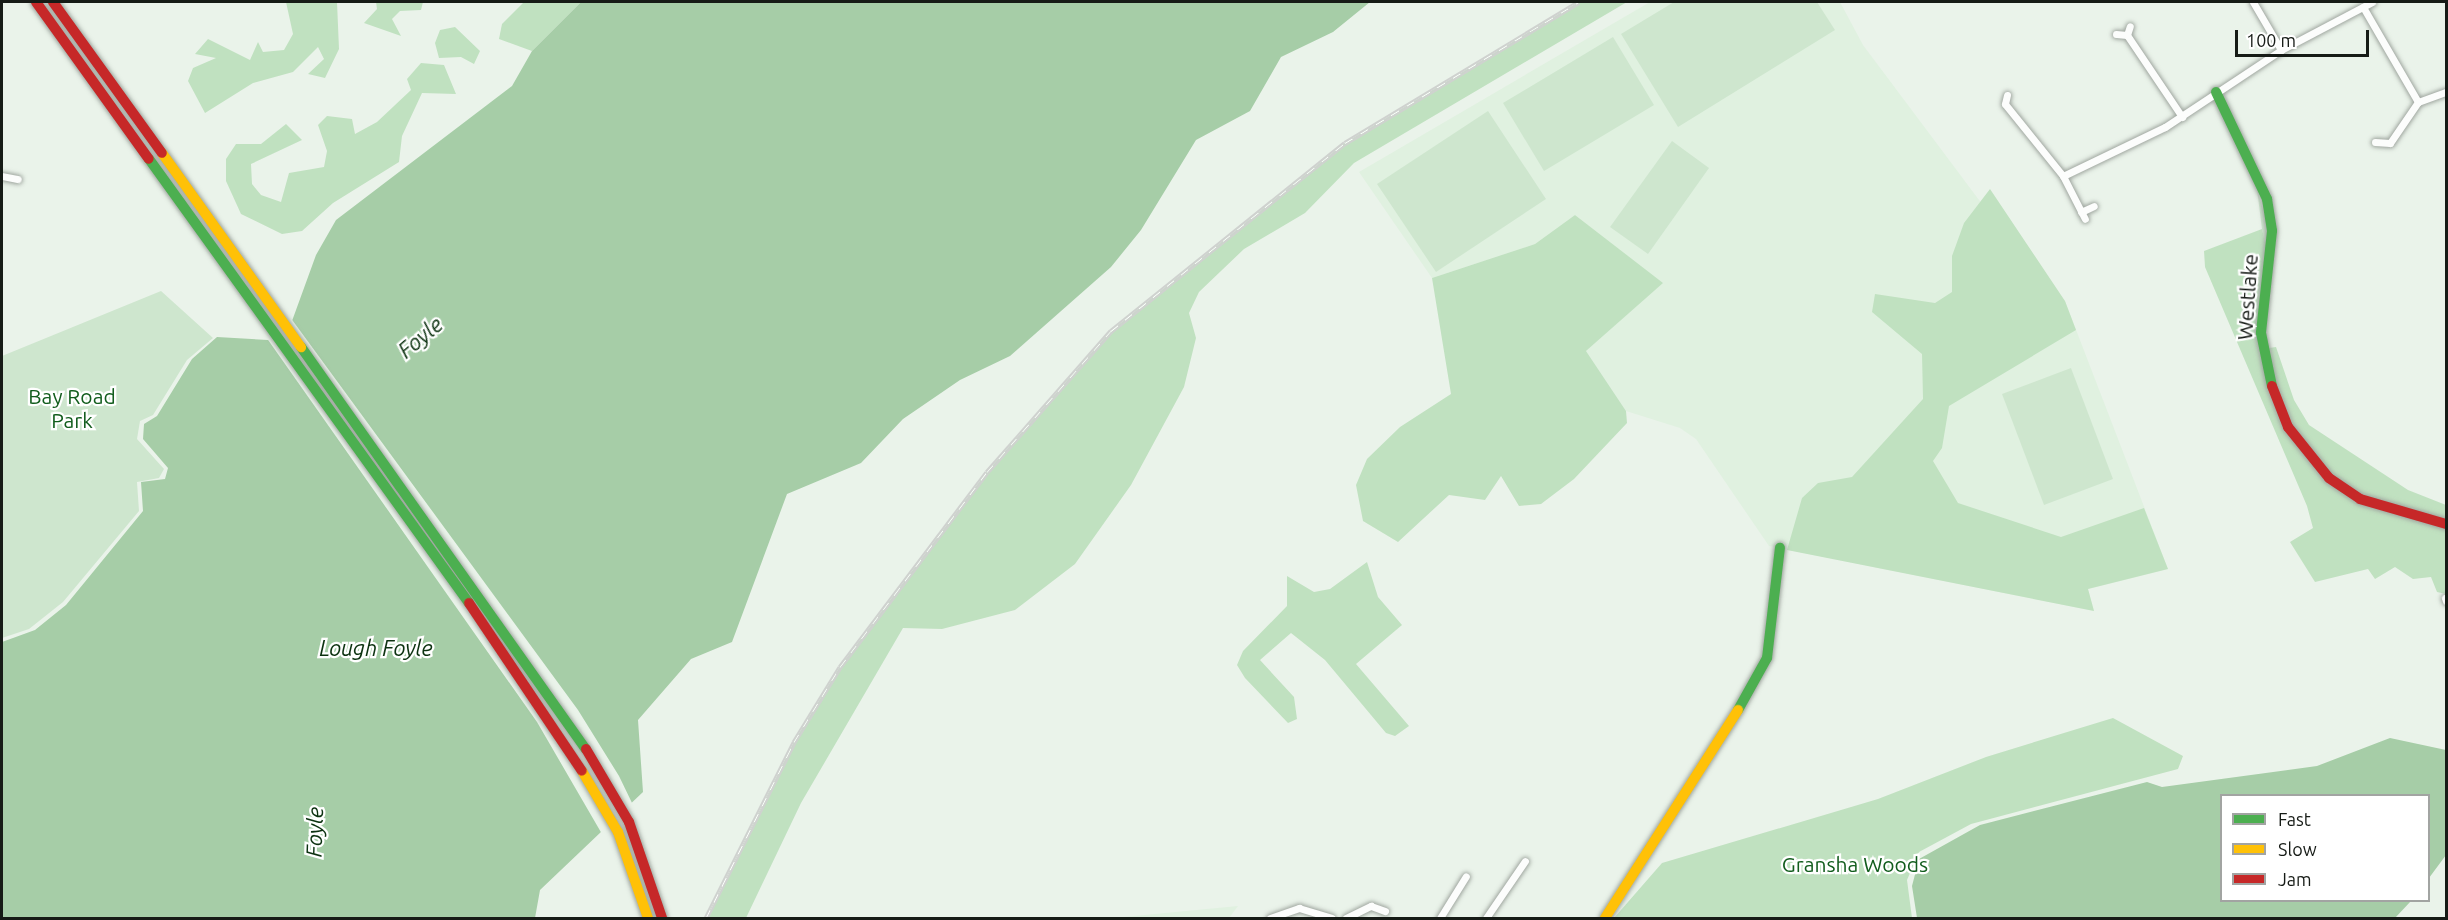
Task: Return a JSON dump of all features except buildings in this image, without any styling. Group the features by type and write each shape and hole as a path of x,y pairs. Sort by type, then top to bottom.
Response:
{"main road":[{"path":"36,2 589,775 633,866 648,918"},
{"path":"53,2 568,718 629,822 662,918"},
{"name":"Westlake","path":"2216,92 2267,199 2272,231 2261,333 2271,383 2288,427 2330,478 2360,499 2446,524"},
{"path":"1605,918 1759,677 1767,658 1780,548"}],"street":[{"path":"2253,2 2281,50"},
{"path":"2063,176 2182,117 2281,50 2372,2"},
{"path":"2363,7 2418,102"},
{"path":"2127,35 2130,27"},
{"path":"2116,34 2127,35"},
{"path":"2127,35 2182,117"},
{"path":"2375,142 2390,143 2418,102 2446,92"},
{"path":"2005,104 2007,95"},
{"path":"1995,105 2005,104"},
{"path":"2005,104 2063,176 2083,215 2094,206"},
{"path":"2,177 18,179"},
{"path":"1486,918 1525,861"},
{"path":"1440,918 1466,876"},
{"path":"1346,918 1371,906 1386,911"},
{"path":"1270,918 1299,908 1331,918"}],"shaded area":[{"path":"1650,2 1840,2 1863,45 2000,228 2065,301 2168,569 2088,589 2094,611 1769,546 1696,439 1680,428 1626,411 1586,351 1662,283 1575,215 1535,244 1432,278 1359,172"},
{"path":"1238,906 1229,918 1113,918"}],"green space":[{"path":"286,2 337,2 339,49 325,78 308,74 324,59 318,47 293,72 253,83 205,113 188,81 193,68 216,58 195,54 208,39 250,60 258,42 263,52 284,50 293,34"},
{"path":"376,2 423,2 421,10 400,11 392,19 401,36 364,23 377,9"},
{"path":"524,2 581,2 532,51 499,39 502,24"},
{"path":"1579,2 1627,2 1354,163 1305,213 1244,249 1199,292 1189,313 1196,338 1184,387 1131,485 1075,564 1015,610 942,629 903,628 801,803 746,918 708,918 794,742 840,667 987,472 1111,331 1345,143"},
{"path":"1674,2 1817,2 1835,30 1678,127 1621,34"},
{"path":"455,27 480,51 474,64 461,57 439,58 435,43 440,30"},
{"path":"1613,37 1654,105 1544,171 1503,103"},
{"path":"421,63 444,65 456,94 422,93 402,136 399,162 333,203 302,231 282,234 241,214 226,181 226,159 236,144 261,144 286,124 302,140 251,164 252,184 261,195 281,202 289,173 324,167 327,151 318,125 327,116 352,119 355,134 377,122 411,90 407,79"},
{"path":"1488,111 1546,199 1436,272 1377,184"},
{"path":"1672,141 1709,168 1648,254 1610,227"},
{"path":"1990,189 2065,301 2076,330 1949,406 1942,448 1933,461 1958,503 2061,537 2144,508 2168,569 2088,589 2094,611 1787,550 1802,498 1818,483 1852,477 1923,399 1922,354 1872,312 1875,294 1935,303 1952,292 1952,256 1964,223"},
{"path":"2257,189 2267,224 2266,250 2262,229"},
{"path":"1575,215 1663,283 1586,351 1626,411 1627,423 1574,479 1541,504 1519,506 1501,476 1485,500 1449,495 1398,542 1363,521 1356,485 1367,459 1400,427 1451,394 1432,278 1535,244"},
{"path":"2262,229 2269,260 2262,308 2269,348 2276,347 2294,400 2309,425 2408,490 2446,505 2446,594 2437,592 2431,577 2413,579 2395,567 2375,579 2368,569 2315,582 2290,542 2313,528 2307,506 2205,267 2204,251"},
{"name":"Bay Road Park","path":"161,291 213,338 187,360 153,415 140,421 137,439 164,469 159,478 137,482 139,511 63,602 29,629 2,638 2,356"},
{"path":"2071,368 2113,479 2044,505 2002,394"},
{"path":"1367,562 1378,597 1402,625 1356,664 1409,726 1395,736 1386,733 1325,660 1291,633 1260,660 1294,697 1297,719 1288,723 1245,678 1237,665 1243,651 1287,606 1287,576 1314,592 1330,589"},
{"name":"Gransha Woods","path":"2113,718 2183,756 2178,769 1971,824 1919,852 1907,880 1912,918 1614,918 1662,863 1878,799 1986,757"}],"water":[{"name":"Lough Foyle","path":"581,2 1370,2 1333,32 1281,57 1250,111 1196,140 1141,230 1111,267 1010,356 960,380 903,419 861,463 787,494 732,642 691,659 638,720 643,792 540,890 535,918 2,918 2,642 35,630 66,605 143,511 141,482 165,479 168,468 143,439 144,424 157,416 192,359 217,337 268,340 292,321 316,255 336,220 512,86 532,51"},
{"path":"2390,738 2446,750 2446,855 2430,877 2430,794 2220,794 2220,902 2410,902 2395,918 1917,918 1912,886 1919,859 1980,825 2147,782 2162,787 2317,766"}],"pier":[{"path":"290,317 578,710 619,776 633,805 602,834 537,722 266,337"}],"railway":[{"path":"706,918 794,742 840,667 987,472 1111,331 1345,143 1579,2"}],"traffic: fast":[{"path":"2216,92 2267,199 2272,231 2261,333 2272,386"},
{"path":"149,159 469,603"},
{"path":"301,347 586,749"},
{"path":"1738,710 1767,658 1780,548"}],"traffic: slow":[{"path":"162,153 301,347"},
{"path":"1605,918 1738,710"},
{"path":"582,771 618,832 648,918"}],"traffic: jam":[{"path":"36,2 149,159"},
{"path":"53,2 162,153"},
{"path":"2272,386 2288,427 2329,478 2360,499 2446,524"},
{"path":"469,603 582,771"},
{"path":"586,749 629,822 662,918"}],"water label":[{"name":"Foyle","path":"420,337"},
{"name":"Foyle","path":"314,832"}]}
